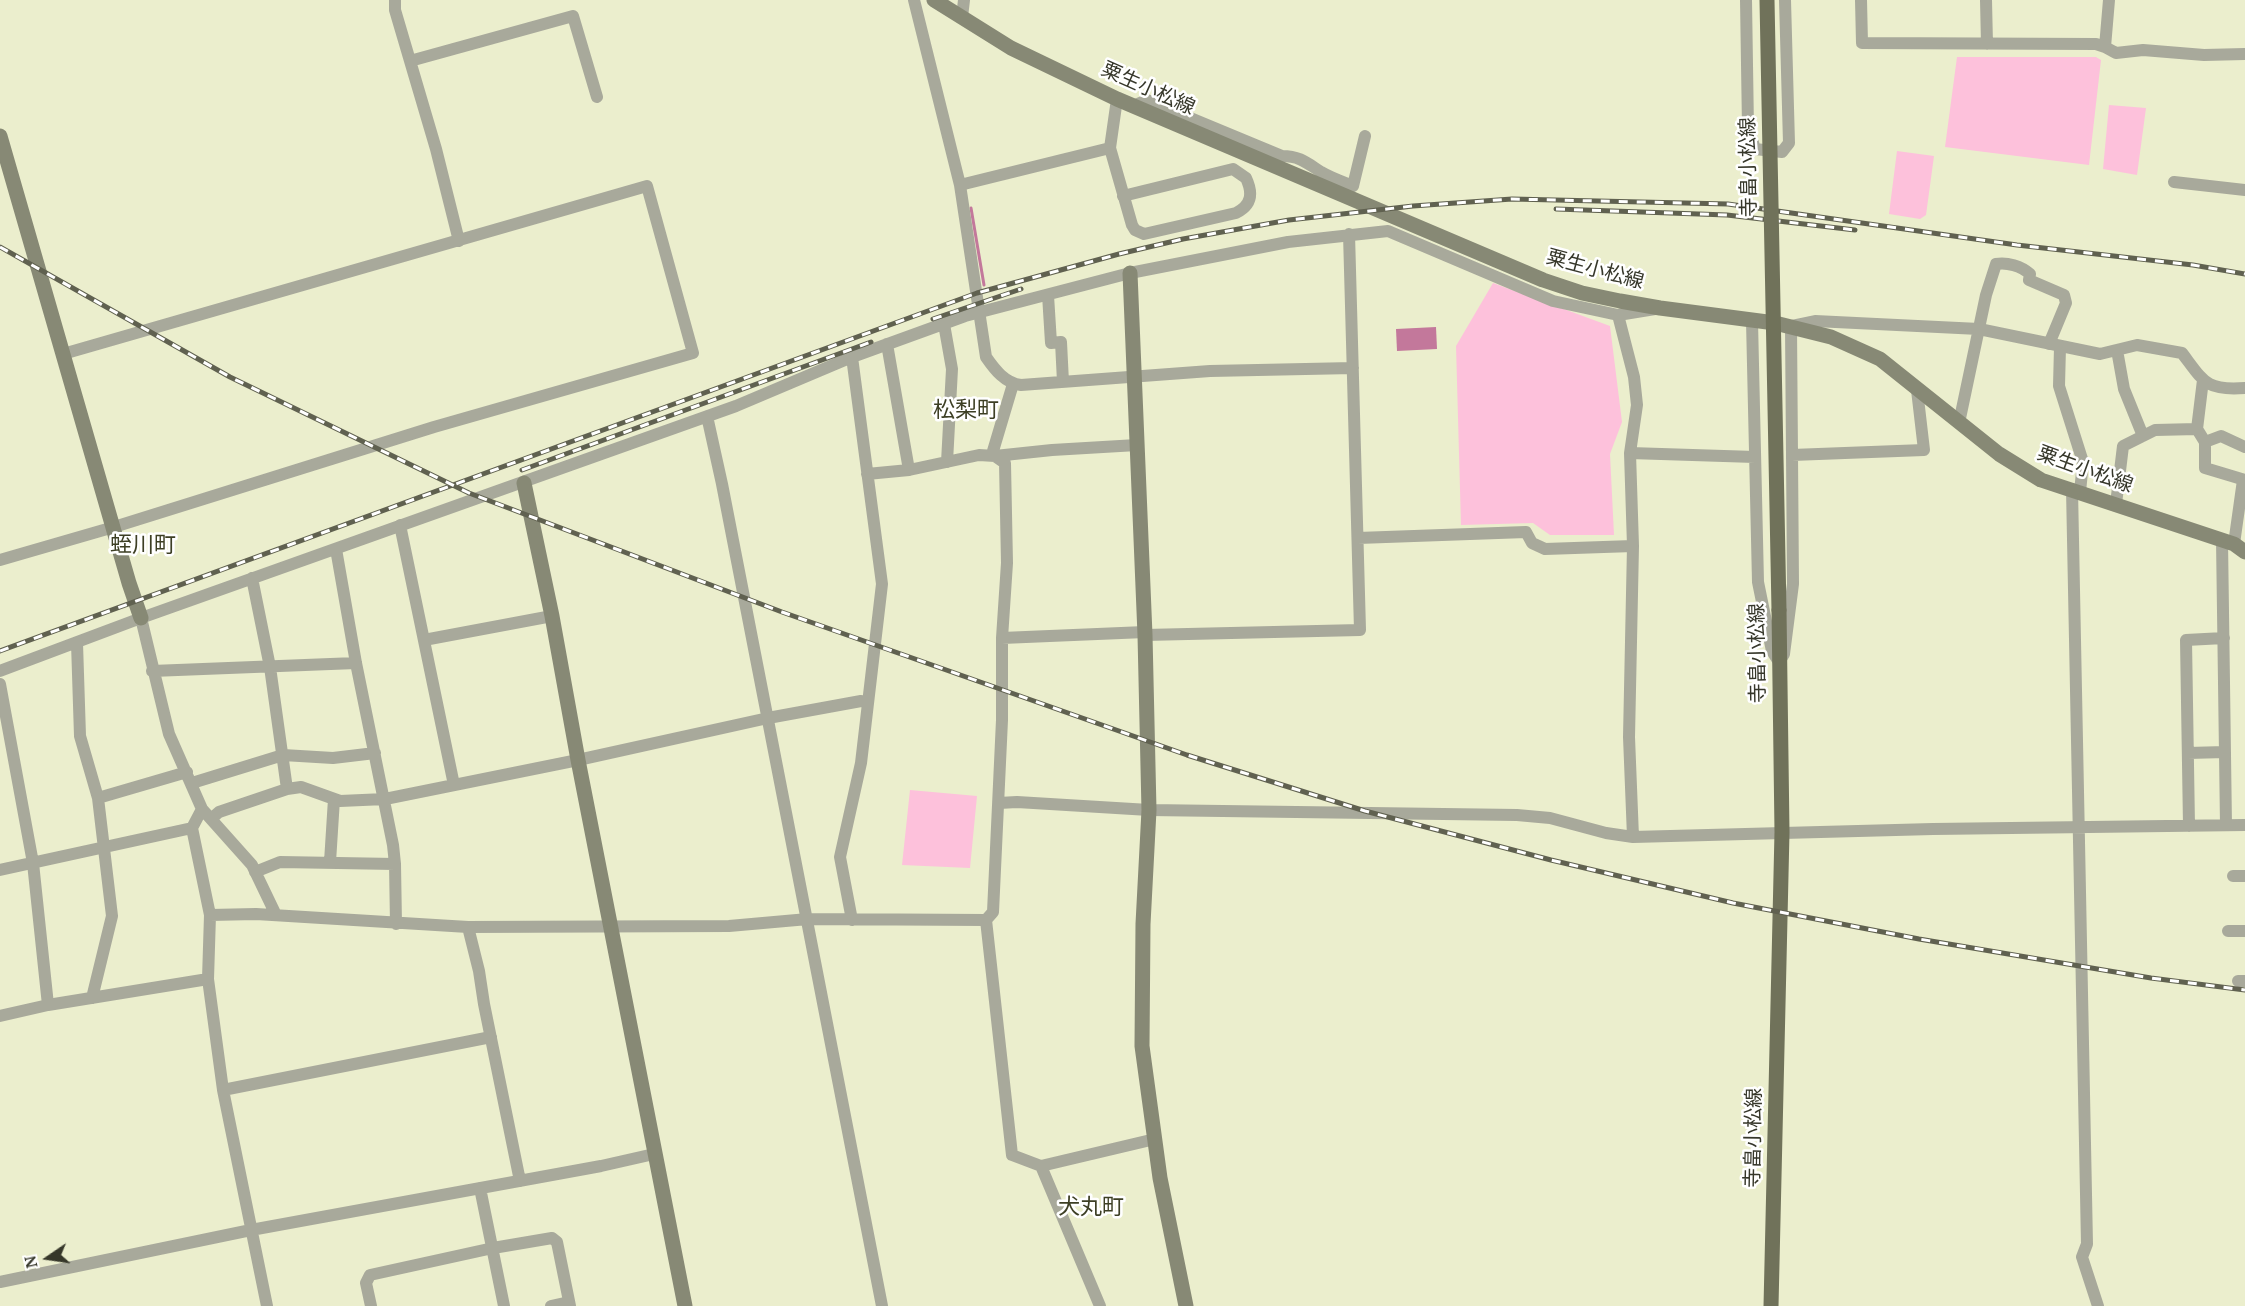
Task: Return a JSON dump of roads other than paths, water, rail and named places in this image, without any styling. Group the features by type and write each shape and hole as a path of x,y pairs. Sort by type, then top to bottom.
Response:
{"main road":[{"name":"寺畠小松線","path":"1767,0 1782,832 1771,1306"}],"street":[{"path":"395,0 395,10 459,241"},
{"path":"914,0 960,185 986,357 995,370 1013,384 1210,371 1353,368"},
{"name":"粟生小松線","path":"934,0 1011,48 1133,106 1543,280 1582,293 1660,308 1791,326 1831,337 1880,359 1999,454 2041,480 2234,545"},
{"path":"962,17 964,0"},
{"path":"1746,0 1748,128 1755,149 1782,152 1789,143 1785,0"},
{"path":"1861,0 1862,43 2096,44 2116,53 2144,50 2204,55 2245,54"},
{"path":"1986,0 1987,44"},
{"path":"2105,47 2109,0"},
{"path":"410,61 573,16 597,97"},
{"path":"1118,99 1110,147 1132,225 1135,230 1144,234 1236,213 1248,204 1251,195 1246,178 1233,169 1124,196"},
{"path":"1133,106 1147,100 1282,156 1293,156 1316,166 1320,172 1353,186 1365,135"},
{"path":"0,136 141,618 169,734 207,814 252,865 276,915"},
{"path":"960,185 1110,147"},
{"path":"2174,182 2245,189"},
{"path":"0,560 114,527 434,427 693,353 647,186 63,354"},
{"path":"0,671 252,578 736,406 887,344 980,313 1130,273 1288,242 1388,231 1553,301 1618,315 1660,308"},
{"path":"1002,638 1145,633 1360,630 1349,234"},
{"path":"1959,423 1979,329 1996,264 2022,268 2030,274 2029,280 2064,295 2066,298 2055,346 2059,386 2083,462 2076,490 2079,827 2087,1244 2082,1257 2098,1306"},
{"path":"1130,273 1145,633 1149,810 1143,924 1143,1046 1160,1178 1186,1306"},
{"path":"1048,295 1051,343 1061,342 1063,382"},
{"path":"1618,315 1634,377 1637,405 1630,453 1633,546 1629,737 1633,837"},
{"path":"1752,321 1758,582 1772,651 1779,662 1784,654 1793,584 1791,326 1815,321 1979,329 2100,354 2138,345 2182,353 2203,380 2222,390 2245,388"},
{"path":"944,324 952,369 947,462"},
{"path":"887,344 909,470"},
{"path":"2117,350 2124,390 2143,436"},
{"path":"852,357 882,584 861,763 840,857 852,920"},
{"path":"2203,380 2197,429 2205,442 2205,468 2244,480 2223,638 2226,825"},
{"path":"994,456 993,451 1013,384"},
{"path":"1792,455 1924,450 1917,390"},
{"path":"707,416 808,919 882,1306"},
{"path":"2116,504 2123,446 2155,430 2197,429"},
{"path":"2205,442 2221,436 2245,447"},
{"path":"867,474 909,470 979,455 994,456 1137,445"},
{"path":"1630,453 1755,457"},
{"path":"994,456 1005,463 1007,563 1002,638 999,803 993,912 986,920 1012,1155 1041,1166 1155,1139"},
{"path":"524,483 552,616 685,1306"},
{"path":"400,525 454,785"},
{"path":"1358,538 1526,532 1532,543 1545,549 1633,546"},
{"path":"336,549 356,663 385,799 395,864 396,924"},
{"path":"252,578 270,667 287,789"},
{"path":"424,640 552,616"},
{"path":"2189,826 2186,640 2223,638"},
{"path":"77,643 80,736 98,798 112,916 92,998"},
{"path":"152,670 356,663"},
{"path":"0,684 33,863 48,1005"},
{"path":"0,870 192,828 207,814 287,789 301,787 340,801 385,799 768,718 861,701"},
{"path":"2188,753 2225,752"},
{"path":"98,798 283,755 333,758 375,753"},
{"path":"330,862 334,799"},
{"path":"999,803 1017,802 1149,810 1517,815 1550,818 1606,833 1633,837 1782,832 2245,825"},
{"path":"192,828 210,915 208,979 223,1090 267,1306"},
{"path":"255,872 280,862 395,864"},
{"path":"210,915 276,915 468,927 729,926 808,919 986,920"},
{"path":"468,927 520,1181"},
{"path":"2228,932 2245,931"},
{"path":"0,1016 48,1005 208,979"},
{"path":"223,1090 369,1063 491,1037"},
{"path":"0,1282 251,1230 654,1154"},
{"path":"1041,1166 1100,1306"},
{"path":"480,1188 504,1306"},
{"path":"371,1306 366,1283 370,1275 493,1248 552,1238 557,1242 570,1304 551,1306"}],"waterway":[{"path":"971,208 984,285"}],"railway":[{"path":"0,651 977,293 1183,239 1289,220 1413,206 1512,199 1728,204 2017,245 2193,265 2245,274"},
{"path":"1556,209 1727,215 1855,230"},
{"path":"0,247 230,377 469,493 782,612 1187,755 1365,811 1551,860 1733,903 1919,939 2151,978 2245,990"},
{"path":"933,319 1021,289"},
{"path":"522,470 871,342"}],"district":[{"name":"松梨町","path":"966,411"},
{"name":"蛭川町","path":"143,546"},
{"name":"犬丸町","path":"1091,1208"}]}
